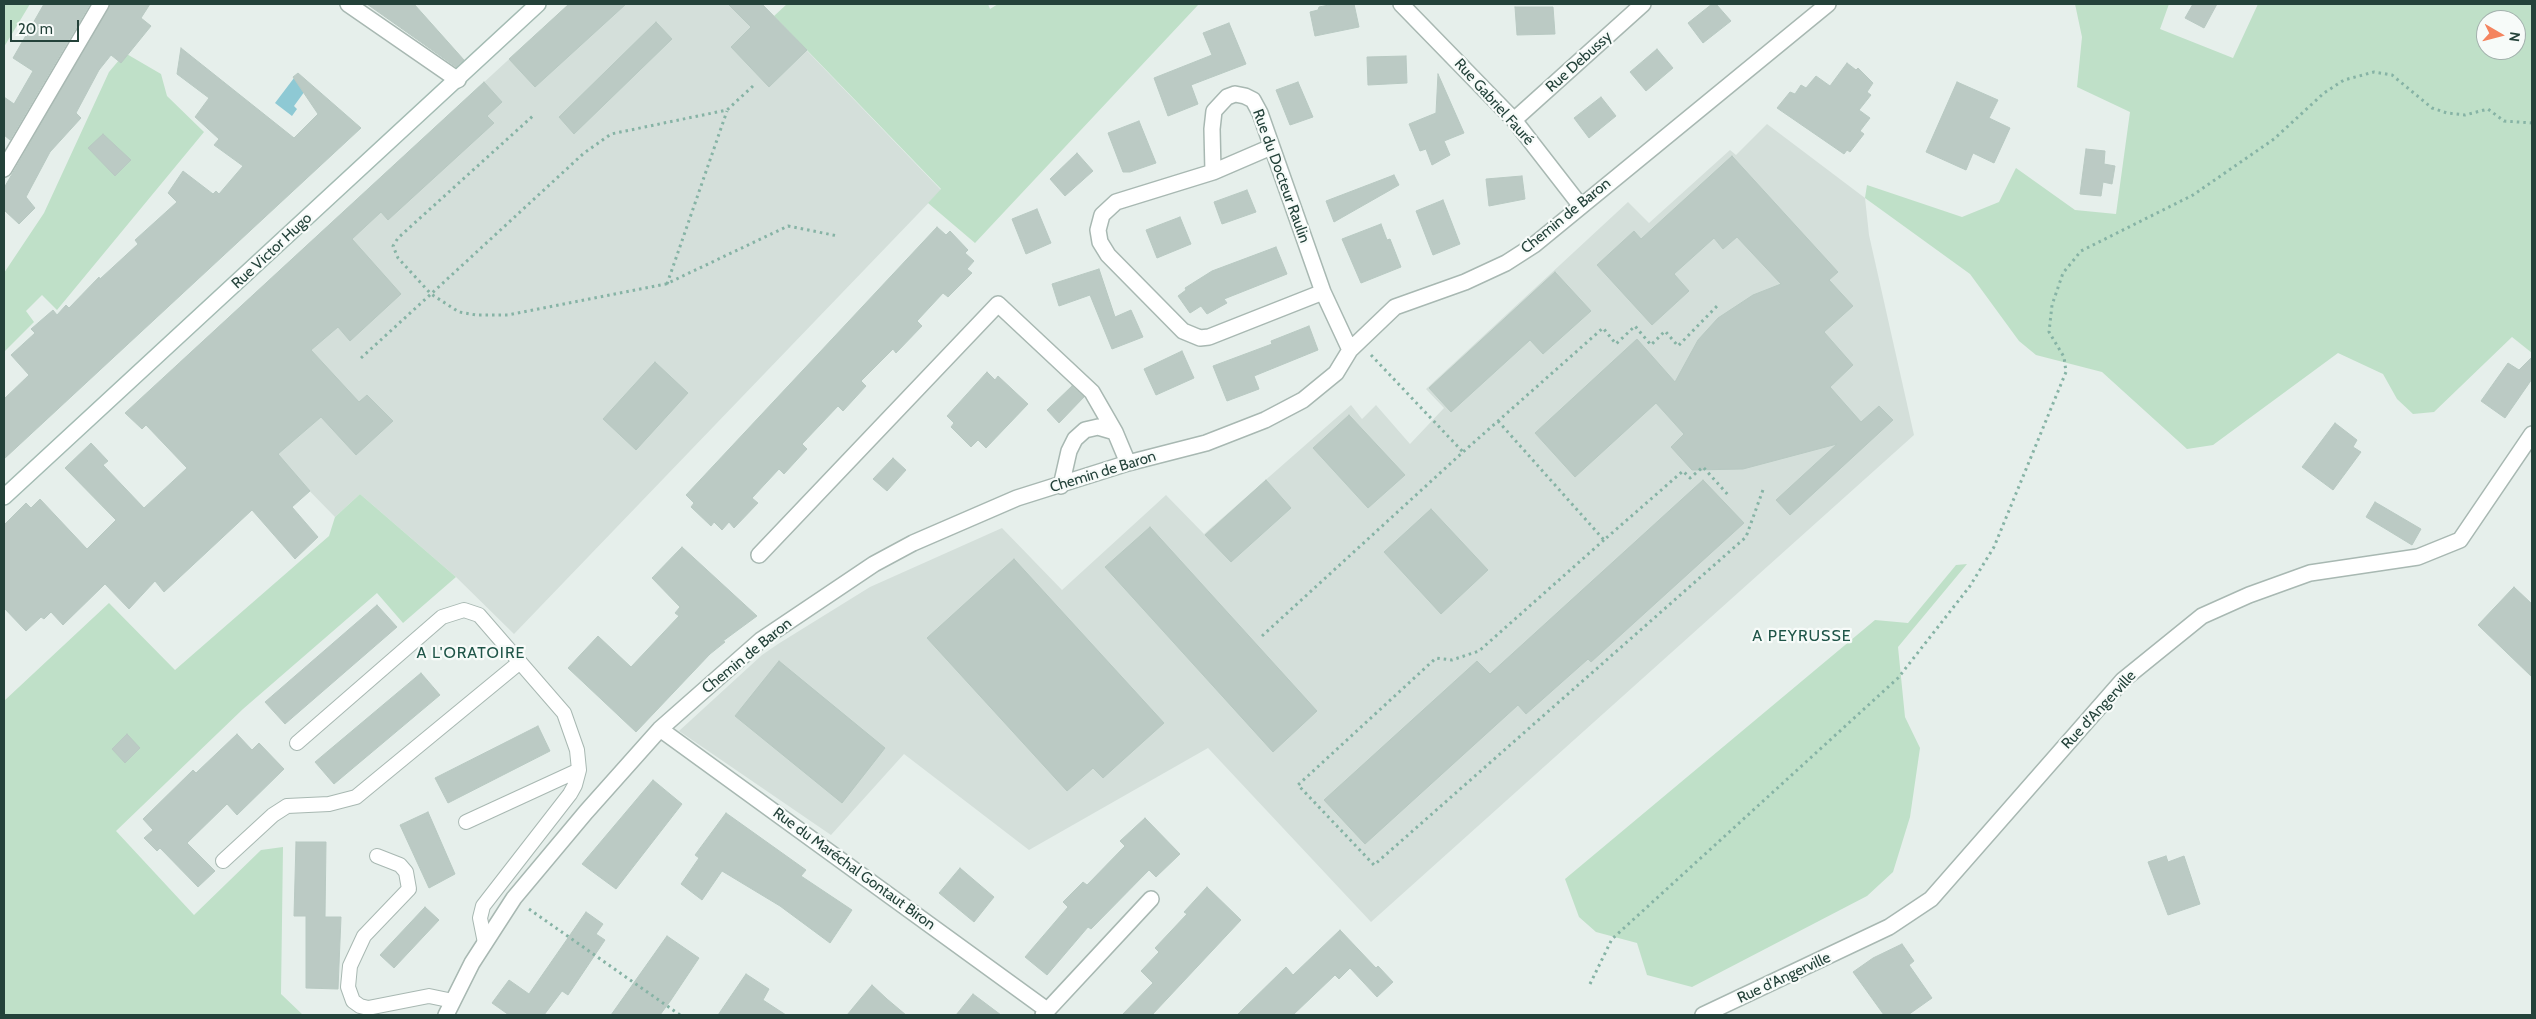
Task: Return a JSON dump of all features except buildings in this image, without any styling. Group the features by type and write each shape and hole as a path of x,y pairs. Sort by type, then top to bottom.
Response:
{"street":[{"path":"4,169 101,4"},
{"path":"348,4 458,80"},
{"name":"Rue Victor Hugo","path":"4,496 458,80 538,4"},
{"name":"Rue Gabriel Fauré","path":"1401,4 1514,120 1580,205"},
{"name":"Rue Debussy","path":"1514,120 1643,4"},
{"name":"Chemin de Baron","path":"446,1015 485,943 514,898 586,812 660,729 761,640 874,564 913,543 1017,498 1061,486 1128,463 1206,443 1264,420 1310,394 1336,373 1350,350 1395,307 1465,282 1506,263 1534,245 1580,205 1828,4"},
{"name":"Rue du Docteur Raulin","path":"1213,172 1212,129 1214,111 1227,97 1236,94 1245,96 1253,100 1260,113 1323,292 1350,350"},
{"path":"1271,147 1213,172 1109,207 1102,215 1098,230 1100,242 1108,256 1183,331 1200,338 1209,337 1323,292"},
{"path":"759,555 998,304 1092,392 1115,432 1128,463"},
{"path":"1061,486 1069,451 1075,439 1086,430 1098,428 1115,432"},
{"name":"Rue d'Angerville","path":"1703,1015 1889,927 1931,899 2123,680 2202,616 2249,595 2310,573 2418,557 2460,540 2532,434"},
{"name":"Rue du Maréchal Gontaut Biron","path":"660,729 1045,1013"},
{"path":"1045,1013 1152,899"}],"lane":[{"path":"297,743 442,617 455,611 464,610 479,615 564,713 577,750 579,770 575,785 570,794 483,906 480,918 485,943"},
{"path":"223,861 273,815 287,806 329,804 356,796 520,662"},
{"path":"466,822 579,770"},
{"path":"377,856 400,865 406,872 409,889 364,936 350,966 348,987 353,1001 360,1006 368,1008 429,996 453,1001"}],"path":[{"path":"1590,984 1612,939 1898,678 1970,586 1994,547 2066,372 2064,357 2049,332 2052,306 2064,273 2081,251 2193,195 2274,139 2324,93 2344,80 2374,72 2392,75 2432,108 2447,113 2465,115 2488,109 2504,121 2532,123"},
{"path":"666,284 727,110 753,86"},
{"path":"361,358 584,154 610,134 727,110"},
{"path":"535,114 398,238 393,246 398,258 431,294 459,312 476,315 508,315 666,284 788,226 838,236"},
{"path":"1262,636 1463,452 1603,328 1616,344 1635,326 1652,344 1664,332 1678,346 1719,304"},
{"path":"1371,355 1463,452"},
{"path":"1498,421 1604,540"},
{"path":"1730,497 1703,467 1690,478 1682,471 1478,651 1452,660 1436,658 1298,785 1374,865 1746,537 1764,487"},
{"path":"514,898 680,1015"}],"shaded area":[{"path":"569,4 762,4 941,190 514,634 456,577 360,494 335,517 202,381 180,362"},
{"path":"1767,124 1865,198 1869,235 1914,435 1371,922 1208,748 1029,850 904,754 831,835 679,731 762,655 778,644 870,587 1002,528 1062,590 1166,495 1204,534 1351,405 1362,419 1376,405 1410,444 1444,408 1426,389 1628,202 1649,223 1730,150 1736,155"}],"green space":[{"path":"4,4 30,4 4,47"},
{"path":"787,4 988,4 990,9 998,4 1199,4 975,243 928,203 941,189 774,16"},
{"path":"2075,4 2169,4 2160,29 2233,58 2258,4 2532,4 2532,353 2512,337 2434,412 2413,414 2397,399 2383,374 2338,353 2213,445 2187,449 2102,372 2036,355 2019,341 1970,274 1865,198 1867,185 1962,217 1999,202 2016,168 2075,210 2116,214 2130,112 2077,87 2082,37"},
{"path":"125,53 161,74 167,96 204,132 57,310 42,295 26,311 34,322 4,352 4,273 44,213 109,72"},
{"path":"360,494 456,577 403,623 377,593 243,709 116,831 194,915 261,850 283,847 281,994 303,1015 4,1015 4,701 109,603 175,670 329,536 335,517"},
{"path":"1967,564 1898,647 1905,717 1920,748 1910,817 1893,872 1867,896 1692,987 1647,975 1637,943 1596,932 1579,917 1565,879 1875,620 1908,623 1956,565"}],"water":[{"path":"297,74 310,84 294,106 297,109 292,116 275,103"}],"district":[{"name":"A PEYRUSSE","path":"1802,636"},
{"name":"A L'ORATOIRE","path":"471,653"}]}
